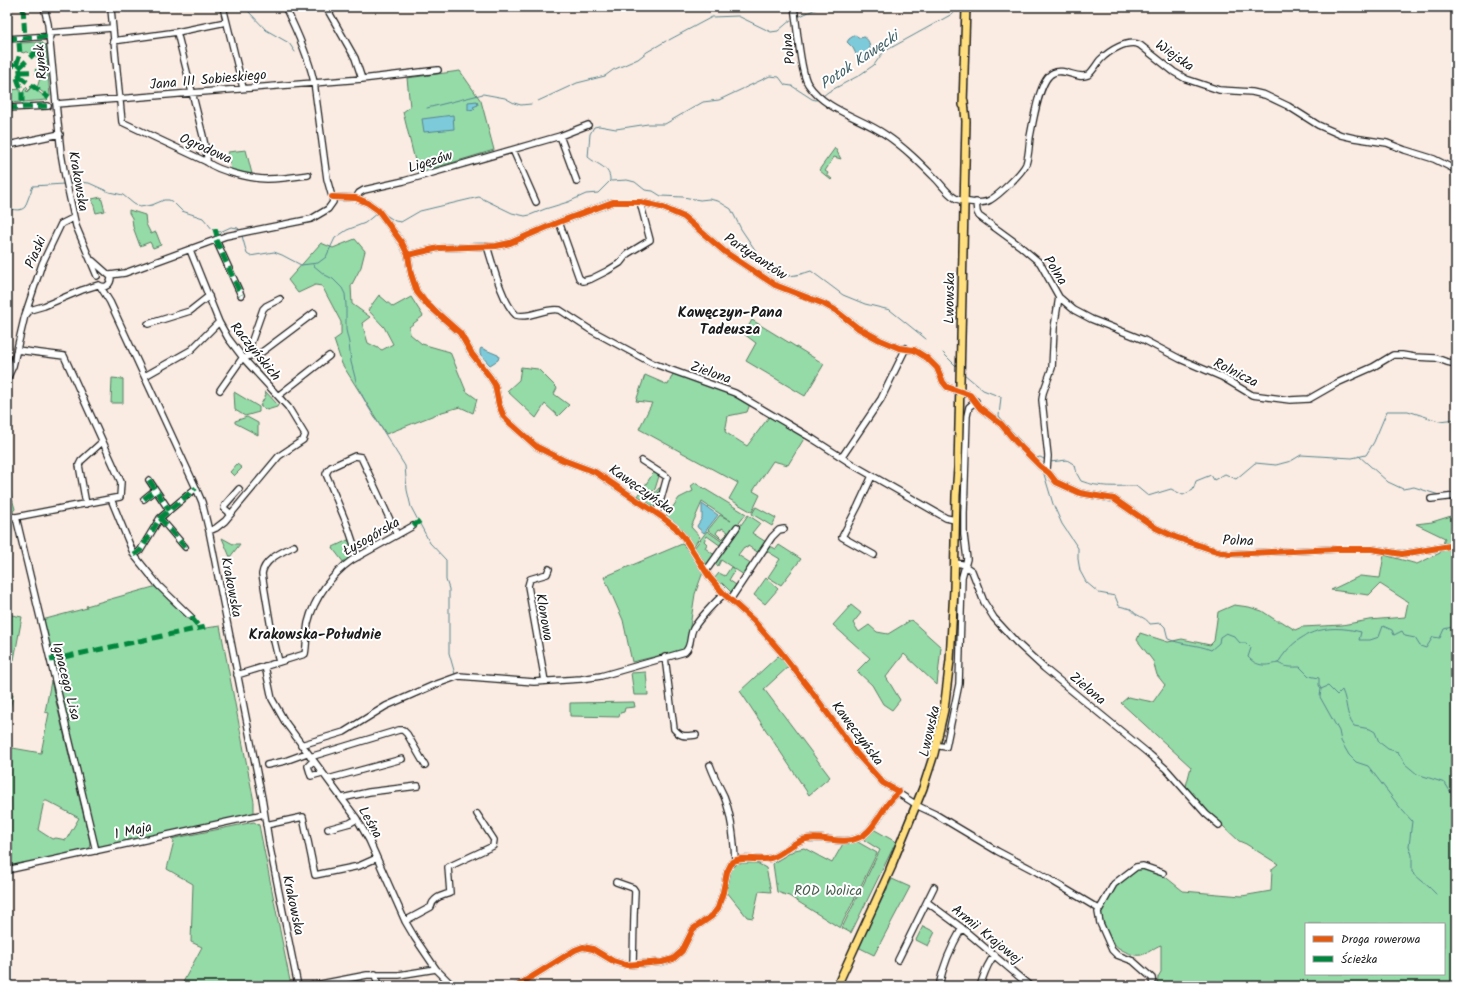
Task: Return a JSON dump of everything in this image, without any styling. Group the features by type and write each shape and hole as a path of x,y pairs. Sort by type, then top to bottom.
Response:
{"main road":[{"name":"Lwowska","path":"918,806 934,754 944,710 950,660 958,468 958,368 962,200 966,121 964,101 966,7"},
{"name":"Lwowska","path":"837,986 890,869 906,838 934,767 948,709 953,672 955,625 954,589"}],"street":[{"path":"44,7 48,18 50,35 112,28"},
{"name":"Ogrodowa","path":"117,7 111,9 122,122 207,162 212,166 230,172 265,179 281,179 308,175"},
{"path":"223,7 243,88"},
{"path":"98,282 100,273 103,272 110,275 125,273 216,240 240,233 312,218 328,209 332,199 327,179 311,67 285,7"},
{"path":"326,7 355,58 362,79"},
{"name":"Polna","path":"794,7 803,72 807,83 824,100 844,113 885,135 915,159 951,195 962,200"},
{"path":"113,41 177,32 226,22"},
{"path":"177,32 205,142 207,162"},
{"name":"Rynek","path":"7,39 50,35 56,104"},
{"name":"Wiejska","path":"962,200 985,202 994,198 1024,168 1027,160 1030,137 1040,94 1048,76 1053,72 1058,71 1078,76 1088,75 1100,60 1111,51 1123,45 1134,43 1140,45 1174,72 1186,79 1219,90 1252,92 1265,95 1288,106 1318,125 1335,133 1354,138 1387,143 1434,159 1456,170"},
{"name":"Jana III Sobieskiego","path":"56,104 362,79 438,70"},
{"name":"Krakowska","path":"56,104 67,188 79,236 90,258 98,282 110,302 202,502 209,531 298,986"},
{"path":"7,108 48,106"},
{"name":"Ligęzów","path":"356,198 359,193 364,190 398,183 513,150 560,136 588,125"},
{"path":"7,146 60,134"},
{"path":"560,136 577,182"},
{"path":"513,150 536,202"},
{"path":"332,199 356,198"},
{"name":"Kawęczyńska","path":"356,198 368,203 378,210 402,243 408,255 410,269 417,292 426,304 460,333 472,354 495,385 499,405 504,417 537,447 563,460 595,472 657,513 676,528 724,594 771,640 876,777 918,806 935,814 1037,872 1099,909"},
{"name":"Partyzantów","path":"408,255 440,248 487,246 510,243 558,222 613,202 640,202 661,207 678,213 698,228 725,252 775,285 824,304 835,310 858,328 899,348 914,350 937,368 945,384 950,388 970,395 980,408 1000,424 1017,443 1045,465"},
{"path":"558,222 579,278 583,281 591,279 620,263 627,254 650,240 640,202"},
{"name":"Polna","path":"976,202 979,216 1020,246 1040,263 1059,297 1054,328 1052,368 1042,400 1045,465 1056,482 1083,494 1114,499 1162,531 1184,541 1224,553 1234,554 1372,549 1402,554 1456,545"},
{"name":"Piaski","path":"7,378 17,350 25,315 42,264 60,224 74,218"},
{"path":"216,240 241,295"},
{"name":"Zielona","path":"487,246 501,286 510,307 516,315 526,316 548,310 560,310 590,330 652,363 735,393 872,476 946,518 955,520"},
{"name":"Raczyńskich","path":"190,250 219,322 228,338 288,407 304,433 304,438 299,443 282,453 231,514"},
{"name":"Krakowska","path":"90,258 103,272"},
{"path":"98,282 105,287 125,273"},
{"path":"110,275 110,283"},
{"path":"25,315 28,311 44,306 98,282"},
{"name":"Krakowska","path":"110,283 108,292 110,302"},
{"path":"148,324 190,312 208,296"},
{"name":"Rolnicza","path":"1059,297 1074,310 1091,319 1144,340 1180,360 1217,375 1252,395 1290,400 1309,399 1337,383 1373,367 1393,355 1436,358 1456,364"},
{"path":"250,355 251,343 262,311 266,306 280,299"},
{"path":"29,303 33,309"},
{"path":"220,390 244,358 262,352 314,313"},
{"path":"144,376 191,350 219,322"},
{"path":"842,458 881,399 906,348"},
{"path":"7,516 16,517 111,500 120,497 121,482 64,356 17,350"},
{"path":"278,396 329,356"},
{"path":"940,746 946,747 959,684 962,577 967,559 964,535 966,422 968,410 976,401"},
{"path":"86,504 79,465 81,461 102,442"},
{"path":"358,557 348,527 326,474 331,467 355,456 361,457 398,535"},
{"name":"Kawęczyńska","path":"642,462 667,477 657,513"},
{"path":"872,476 842,537 874,555"},
{"path":"149,480 169,510"},
{"path":"134,556 140,551 160,518 196,488"},
{"path":"209,531 218,526 231,514 224,508 239,489"},
{"path":"144,498 155,490"},
{"path":"1431,499 1456,496"},
{"path":"111,500 134,556 159,586 190,617"},
{"name":"Ignacego Lisa","path":"16,517 96,851"},
{"path":"160,518 184,547"},
{"name":"Łysogórska","path":"237,675 305,654 308,625 314,603 332,579 343,566 413,526"},
{"path":"706,571 737,527"},
{"path":"730,600 772,537 779,530 784,529"},
{"path":"279,662 271,628 262,574 263,569 268,562 294,546"},
{"path":"955,563 966,566"},
{"name":"Zielona","path":"966,566 972,572 984,602 994,618 1017,643 1044,668 1155,759 1188,792 1206,814 1219,825"},
{"name":"Klonowa","path":"545,682 528,586 529,580 547,574 549,569"},
{"path":"301,745 344,732 378,710 434,685 459,676 483,677 524,682 545,682 590,678 687,650 690,647 691,635 695,627 724,594"},
{"path":"665,657 674,729 683,736 696,735"},
{"name":"Leśna","path":"265,666 272,699 285,722 357,819 369,840 405,920 415,938 436,969 453,986"},
{"path":"267,765 301,756 310,757 399,730 403,730 407,734 425,765"},
{"path":"310,757 308,766 311,776 322,773"},
{"path":"328,779 402,759"},
{"path":"710,765 727,806 733,832 735,860"},
{"path":"342,798 369,792 418,786"},
{"path":"517,986 575,950 583,947 593,949 613,961 626,965 666,962 673,959 679,954 686,944 694,929 712,916 718,908 723,892 726,872 730,864 735,860 772,858 805,839 812,838 842,841 859,838 866,833 890,800 899,792"},
{"name":"1 Maja","path":"7,870 264,814"},
{"path":"405,920 431,907 436,898 450,893 448,867 493,846 494,840 477,814"},
{"path":"266,825 303,817 315,875 359,866 377,858"},
{"path":"328,829 350,823 357,819"},
{"path":"1153,986 1152,978 1133,960 1112,950 1099,919 1099,909 1114,884 1136,867 1143,866 1163,873"},
{"path":"616,882 633,888 635,891 633,964"},
{"path":"898,960 934,887"},
{"name":"Armii Krajowej","path":"927,902 995,955 1024,984 1030,986"},
{"path":"939,986 949,953 962,928"},
{"path":"980,986 985,970 991,958 995,955"},
{"path":"310,986 375,974 399,975 436,969"},
{"path":"375,974 378,986"}],"green space":[{"path":"41,42 40,46 31,55 28,52 21,52 20,43"},
{"path":"44,45 46,45 48,67 42,67 35,54"},
{"path":"460,71 481,101 494,150 418,173 403,112 410,107 407,78"},
{"path":"48,74 49,97 37,88 41,75"},
{"path":"9,87 11,90 20,89 21,102 7,103 7,92"},
{"path":"26,87 28,89 26,91 27,92 32,87 48,99 23,102 23,92"},
{"path":"835,148 841,159 834,157 825,171 832,179 831,180 819,170"},
{"path":"246,150 252,174 231,170 228,152"},
{"path":"101,197 105,211 96,213 92,199"},
{"path":"129,210 145,215 146,224 151,234 156,232 161,245 153,248 150,242 140,246"},
{"path":"355,239 365,251 361,267 351,286 352,304 370,317 362,323 368,343 382,350 393,344 384,327 368,310 379,295 393,307 411,297 423,316 409,327 410,334 422,344 450,352 466,391 477,399 473,413 460,407 442,412 386,434 342,364 334,340 341,335 341,322 322,286 315,285 298,293 288,280 321,243 333,248"},
{"path":"752,320 824,364 805,396 746,361 756,343 744,334"},
{"path":"521,367 538,369 557,388 554,394 569,405 558,416 545,404 536,418 507,391 519,380"},
{"path":"673,374 729,392 750,404 747,412 728,416 725,432 747,446 769,417 805,437 788,465 773,461 753,491 760,495 752,512 729,499 738,483 639,429 652,403 636,401 645,375 668,385"},
{"path":"112,378 123,379 123,403 111,403"},
{"path":"265,391 278,405 277,407 267,410 260,406 266,395"},
{"path":"234,392 259,407 259,412 245,416 235,410"},
{"path":"247,417 258,423 258,435 235,423 235,421"},
{"path":"237,464 242,468 234,476 230,472"},
{"path":"654,472 659,476 655,489 651,493 650,492 645,495 645,500 638,496"},
{"path":"7,481 15,509 11,514 7,513"},
{"path":"695,483 746,514 729,536 726,534 728,532 722,528 716,533 722,539 726,535 728,537 725,542 708,530 720,515 731,521 702,502 691,527 700,537 693,547 666,517 679,498 693,491 691,486"},
{"path":"659,488 661,488 656,508 647,502"},
{"path":"756,507 776,518 772,526 752,514"},
{"path":"748,515 760,523 752,533 766,542 759,553 748,546 747,548 744,547 738,555 752,564 744,575 721,560 718,566 714,563"},
{"path":"1451,516 1456,517 1456,986 1157,986 1158,977 1161,972 1161,945 1144,954 1133,955 1115,945 1105,929 1100,911 1116,886 1136,869 1143,868 1163,875 1183,891 1242,896 1271,891 1272,869 1278,864 1239,841 1208,812 1186,786 1191,767 1121,703 1128,697 1153,702 1165,685 1157,675 1153,661 1137,640 1140,633 1168,642 1182,639 1210,645 1214,641 1218,612 1234,605 1262,611 1295,630 1302,627 1342,625 1369,620 1405,617 1408,602 1380,584 1369,595 1331,590 1360,576 1380,578 1384,555 1417,564 1440,553 1445,538 1416,524 1432,522"},
{"path":"707,531 724,543 721,546 707,536 704,541 707,544 705,548 713,554 716,553 707,566 694,548"},
{"path":"222,538 233,544 240,544 230,557"},
{"path":"348,540 353,548 348,559 344,563 333,547"},
{"path":"682,544 687,548 703,572 695,594 687,646 683,650 632,662 623,620 604,577"},
{"path":"768,545 776,549 779,545 801,559 781,585 768,577 780,559 765,550"},
{"path":"731,567 735,570 729,580 736,585 731,592 722,583 718,585 714,579 719,573 725,576"},
{"path":"766,578 778,589 765,604 754,595"},
{"path":"157,586 199,629 220,626 254,802 254,813 99,848 97,847 42,620 87,608 86,606"},
{"path":"851,605 861,613 853,623 859,632 869,625 877,632 888,634 911,620 941,647 937,685 904,654 886,677 900,700 892,710 883,704 872,685 857,671 870,658 833,625"},
{"path":"7,614 22,617 14,660 7,658"},
{"path":"778,656 789,666 764,689 830,777 809,795 740,691"},
{"path":"646,672 648,695 634,695 631,673"},
{"path":"51,681 90,842 89,850 7,867 7,747 41,753 49,713 45,712","holes":["44,801 47,801 79,818 66,840 56,838 52,839 38,830"]},
{"path":"7,694 13,695 7,723"},
{"path":"634,702 635,707 625,708 624,712 620,713 619,717 570,716 570,703"},
{"path":"254,822 259,825 291,986 181,986 202,947 191,942 193,884 167,869 174,841 171,839"},
{"path":"873,829 896,842 851,933 842,928 880,850 864,840"},
{"name":"ROD Wolica","path":"856,841 877,853 840,928 789,896 777,892 773,864 775,862 795,850 804,848 832,863 844,842"},
{"name":"ROD Wolica","path":"738,863 757,863 766,868 771,892 759,891 753,918 747,917 727,892 731,870"},
{"path":"892,879 910,887 874,955 858,947"},
{"path":"923,926 935,932 928,946 916,940"}],"water":[{"path":"855,35 860,38 864,37 868,40 871,54 869,57 860,62 853,48 847,42"},
{"path":"477,101 478,105 473,107 475,109 468,110 468,102"},
{"path":"453,115 454,129 424,132 422,119"},
{"path":"481,348 498,355 498,360 490,365 480,354"},
{"path":"702,504 718,515 704,533 697,526 702,518"}],"waterway":[{"path":"247,7 249,12 266,30 289,43 295,52"},
{"path":"798,17 820,7"},
{"name":"Potok Kawęcki","path":"823,96 874,65 881,55 887,50 954,13"},
{"path":"669,40 712,17 738,16 771,32 778,31 792,19"},
{"path":"538,101 577,83 605,76 613,70 638,59 666,41"},
{"name":"Potok Kawęcki","path":"383,213 395,221 401,222 420,211 479,197 512,213 525,216 530,215 586,194 598,193 610,181 610,176 606,169 588,157 590,134 594,127 599,126 616,129 648,124 665,124 703,102 719,100 770,76 779,77 785,85 792,86 812,99 819,99"},
{"path":"427,108 483,94 505,98 521,105 531,104"},
{"path":"611,181 627,180 635,182 645,190 653,191 661,196 683,197 700,200 709,199 718,201 731,209 741,229 769,273 780,276 790,276 811,271 843,295 865,304 890,310 926,339"},
{"name":"Potok Kawęcki","path":"69,183 89,183 109,192 123,195 140,207 169,200 182,211 203,218 213,230 220,232 231,227 238,228 240,231"},
{"name":"Potok Kawęcki","path":"7,209 23,209 33,186 64,184"},
{"name":"Potok Kawęcki","path":"242,236 247,254 250,256 274,252 301,265 318,263 326,257 335,238 347,230 365,223 377,213"},
{"path":"313,265 325,275 333,279 342,288 345,294 346,330 351,362 357,385 367,405 405,466 407,490 411,507 430,543 446,560 446,580 449,589 449,653 455,674"},
{"path":"943,353 957,367"},
{"path":"964,374 983,390 1001,397 999,416 1029,451"},
{"path":"1050,462 1067,460 1075,465 1077,474 1081,481 1095,485 1136,486 1148,496 1171,489 1183,495 1193,490 1196,481 1211,475 1214,480 1225,474 1236,479 1255,463 1276,465 1291,461 1301,455 1352,458 1366,455 1374,442 1387,411 1408,411 1439,421 1456,419"},
{"path":"1359,456 1388,482 1403,489 1414,487 1439,495"},
{"path":"1036,458 1040,457 1046,460"},
{"path":"1043,471 1053,504 1062,524 1078,548 1080,571 1086,582 1099,593 1115,596 1119,606 1131,609 1135,614 1146,619 1150,624 1161,623 1165,627 1168,639 1211,650 1219,643 1220,637 1226,633 1234,636 1240,643 1246,643 1251,648 1248,657 1255,663 1270,665 1278,663 1294,643 1303,637 1324,629 1348,629 1361,632 1359,640 1370,640 1379,637 1383,626 1392,630 1394,635 1402,631 1405,636 1415,638 1420,646 1426,648 1433,637 1440,638 1444,629 1456,626"},
{"path":"1449,500 1456,501"},
{"path":"1278,663 1286,666 1300,667 1309,676 1319,678 1319,685 1321,689 1328,686 1337,695 1342,690 1349,717 1354,726 1370,729 1375,732 1379,742 1388,749 1398,752 1405,764 1417,774 1445,783 1453,796 1456,797"},
{"path":"1321,689 1320,697 1339,731 1341,741 1349,755 1356,762 1368,766 1412,821 1409,846 1412,855 1412,872 1436,894"}],"marked path":[{"path":"23,7 25,38"},
{"path":"7,39 50,36"},
{"path":"16,66 20,54 19,43"},
{"path":"19,68 44,44"},
{"path":"7,70 14,66 19,68 20,73 17,78 13,79 7,75"},
{"path":"20,72 47,71"},
{"path":"19,76 49,98"},
{"path":"17,78 22,92 22,102"},
{"path":"7,89 11,79"},
{"path":"7,108 48,106"},
{"path":"215,229 217,236"},
{"path":"216,240 241,295"},
{"path":"149,480 169,510"},
{"path":"134,555 140,551 160,518 196,488"},
{"path":"144,499 155,490"},
{"path":"160,518 185,547"},
{"path":"413,526 420,521"},
{"path":"191,617 200,628"},
{"path":"50,660 205,627"}],"cycle path":[{"path":"332,197 356,198 368,203 378,210 402,243 408,255 411,274 417,292 426,303 460,333 472,354 495,385 499,405 504,417 537,447 563,460 595,472 676,528 685,539 710,578 724,594 754,621 780,651 857,754 883,783 899,792 887,804 869,831 858,838 843,841 821,838 806,839 797,842 780,854 771,858 741,859 732,862 727,872 718,908 712,916 693,929 682,951 673,959 662,962 626,965 613,961 593,949 583,947 575,950 517,986"},
{"path":"408,255 439,248 496,246 510,243 559,222 613,202 640,202 661,207 684,217 725,252 775,285 824,304 835,310 858,328 880,340 899,348 914,350 927,358 937,368 943,382 947,387 970,395 980,408 1001,424 1017,443 1049,473 1056,482 1080,493 1114,499 1156,528 1175,537 1229,554 1337,549 1372,549 1402,554 1456,545"}],"district":[{"name":"Kawęczyn-Pana Tadeusza","path":"730,320"},
{"name":"Krakowska-Południe","path":"315,634"}]}
